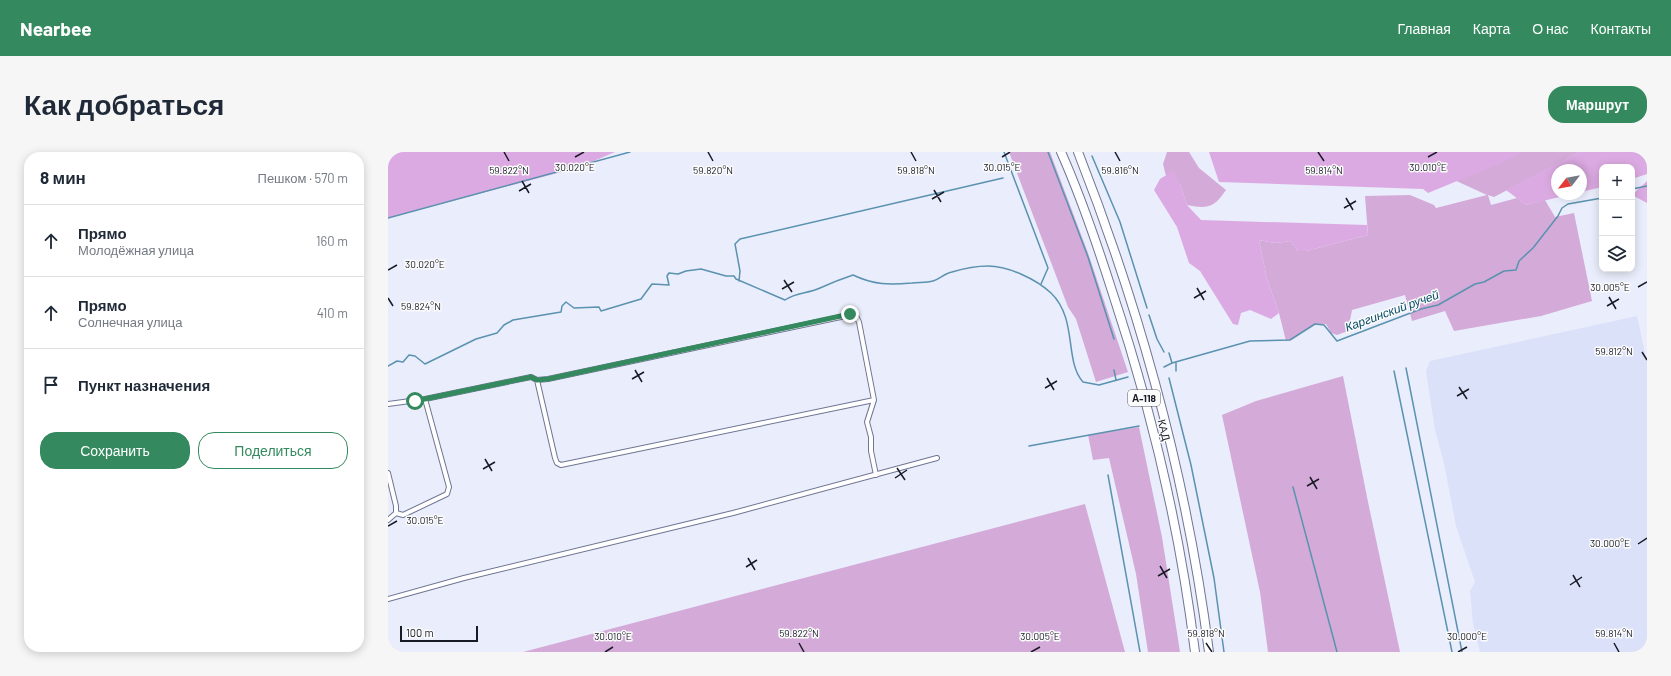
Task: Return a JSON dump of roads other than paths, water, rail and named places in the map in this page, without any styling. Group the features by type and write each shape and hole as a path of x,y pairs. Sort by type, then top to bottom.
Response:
{"highway":[{"name":"КАД","path":"1061,152 1093,234 1137,367 1171,507 1195,652"},
{"name":"КАД","path":"1078,152 1119,262 1154,384 1191,543 1209,652"}],"street":[{"path":"388,404 425,399 531,377 537,380 548,379 855,314 859,322 874,400 867,422 872,437 872,451 876,475"},
{"path":"537,380 555,458 557,462 561,464 874,400"},
{"path":"396,513 403,515 447,494 449,487 425,399"},
{"path":"388,599 464,578 733,514 938,458"},
{"path":"388,473 396,506 396,513 388,520"}],"waterway":[{"path":"388,218 630,152"},
{"path":"1004,152 1048,268 1041,284"},
{"path":"1048,152 1088,257 1114,339"},
{"path":"1092,156 1120,222 1147,308"},
{"path":"739,281 740,271 735,244 740,239 1003,178"},
{"name":"Каргинский ручей","path":"1635,188 1647,186"},
{"name":"Каргинский ручей","path":"1164,367 1172,363 1250,341 1290,340 1315,324 1324,325 1337,341 1421,309 1438,305 1475,284 1484,282 1504,271 1516,270 1519,261 1533,248 1558,216 1562,208 1568,204 1599,199"},
{"name":"Каргинский ручей","path":"388,366 397,361 403,362 409,355 415,356 425,364 476,339 497,333 504,325 513,320 561,312 562,306 566,302 574,308 599,307 601,311 641,299 652,284 669,285 667,276 669,273 678,274 686,271 701,269 726,276 734,276 736,279 785,300 853,275 868,281 882,284 930,282 956,271 988,266 1004,268 1021,274 1038,283 1051,293 1059,303 1065,315 1074,363 1077,373 1083,382 1099,385 1128,377"},
{"path":"1149,315 1157,339 1164,352"},
{"path":"1169,353 1172,363"},
{"path":"1176,363 1176,371"},
{"path":"1406,368 1462,652"},
{"path":"1114,370 1116,380"},
{"path":"1394,371 1452,652"},
{"path":"1169,378 1191,465 1214,578 1224,652"},
{"path":"1029,446 1139,426"},
{"path":"1108,475 1140,652"},
{"path":"1293,487 1337,652"}]}
